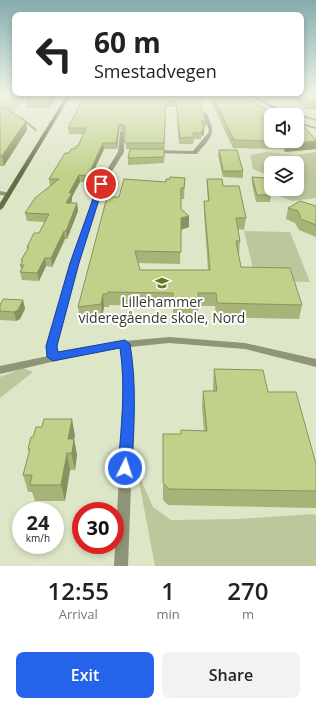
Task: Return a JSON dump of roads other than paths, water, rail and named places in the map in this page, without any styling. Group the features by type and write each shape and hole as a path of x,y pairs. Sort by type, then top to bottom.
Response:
{"main road":[{"path":"0,208 54,119"}],"street":[{"path":"144,152 195,153 210,135 211,130 207,119"},
{"path":"304,125 316,128"},
{"path":"53,357 52,346 74,263 97,194 101,184 124,152 122,132"},
{"path":"0,193 8,194"},
{"path":"0,370 53,357 125,344 169,340 245,346 316,363"},
{"path":"121,566 122,517 129,398 129,367 125,344"}],"waterway":[{"path":"23,119 36,130"}],"place":[{"name":"Lillehammer videregående skole, Nord","path":"162,283"}]}
